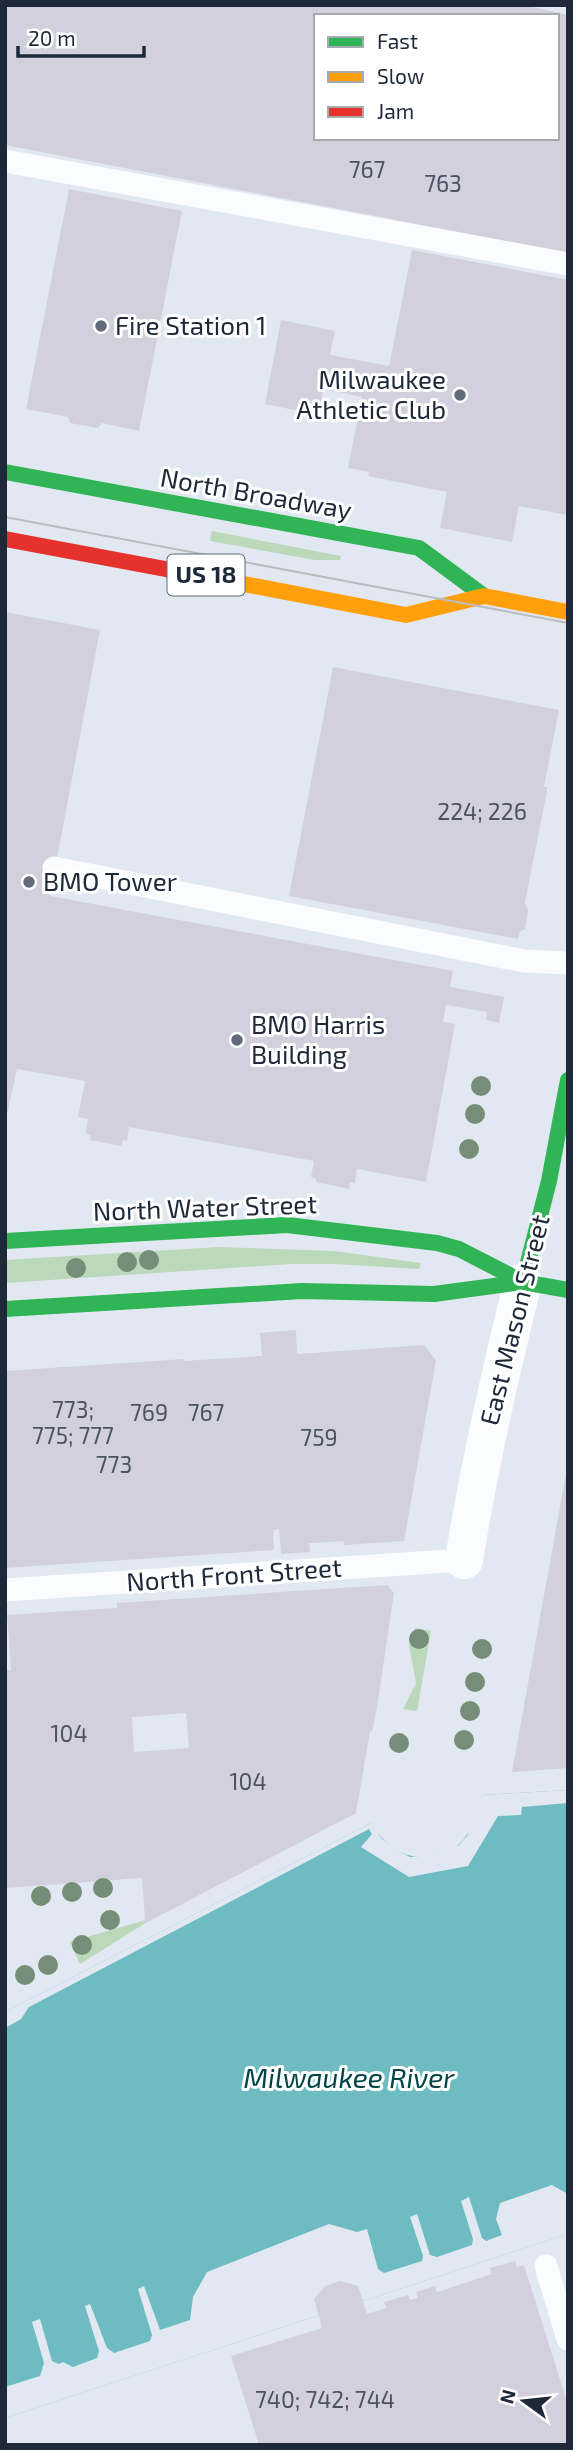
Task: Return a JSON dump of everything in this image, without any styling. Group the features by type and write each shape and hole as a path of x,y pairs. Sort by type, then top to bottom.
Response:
{"main road":[{"name":"North Broadway","path":"5,472 419,548 484,596"},
{"name":"North Broadway","path":"5,539 406,615 484,596 568,612"},
{"name":"East Mason Street","path":"523,1282 548,1181 568,1080"},
{"name":"North Water Street","path":"5,1241 287,1225 437,1243 459,1249 523,1282 568,1290"},
{"name":"North Water Street","path":"5,1309 302,1291 434,1294 523,1282"}],"street":[{"name":"East Mason Street","path":"464,1560 474,1498 523,1282"}],"lane":[{"path":"5,161 568,264"},
{"path":"54,868 524,961 568,963"},
{"name":"North Front Street","path":"5,1590 464,1560"},
{"path":"545,2266 568,2339"}],"green space":[{"path":"212,531 341,556 340,560 315,560 210,541"},
{"path":"219,1247 334,1251 421,1263 419,1269 291,1264 5,1283 5,1260"},
{"path":"415,1628 431,1631 417,1711 403,1709 416,1683 409,1645"},
{"path":"142,1921 144,1924 80,1964 70,1942"}],"water":[{"name":"Milwaukee River","path":"568,1790 568,2234 5,2418 5,2012 371,1823 384,1840 399,1852 428,1857 451,1850 464,1840 474,1822 482,1795"}],"pier":[{"path":"568,1790 568,1803 522,1807 521,1815 498,1816 468,1866 409,1877 361,1847 372,1834 369,1829 29,2007 21,2019 5,2028 5,2012 371,1823 382,1839 410,1857 435,1855 459,1845 467,1836 482,1795"},
{"path":"552,2185 568,2194 568,2234 5,2418 5,2387 40,2376 44,2363 32,2322 40,2319 52,2361 73,2367 97,2358 99,2351 85,2306 90,2304 107,2348 114,2353 150,2341 152,2335 138,2289 144,2286 160,2330 190,2320 193,2297 207,2272 329,2224 357,2232 367,2229 378,2269 384,2273 422,2261 423,2256 410,2217 417,2214 430,2255 437,2257 472,2245 473,2239 461,2201 469,2197 482,2238 486,2241 502,2235 496,2219 500,2203"}],"building":[{"path":"5,5 524,5 568,15 568,253 5,145"},
{"name":"Fire Station 1","path":"69,189 182,211 139,431 102,423 98,428 70,423 68,417 26,409"},
{"name":"Milwaukee Athletic Club","path":"412,250 568,280 568,515 519,506 512,542 440,528 447,492 368,476 369,472 348,468 362,397 323,389 319,415 265,404 281,320 335,331 330,355 389,366"},
{"name":"BMO Harris Building","path":"5,612 100,630 50,896 453,971 450,987 504,997 499,1023 486,1020 487,1012 446,1005 443,1022 455,1024 426,1182 357,1169 355,1183 350,1182 349,1189 316,1182 316,1179 311,1177 314,1161 129,1127 127,1141 123,1140 121,1146 90,1140 91,1135 86,1134 88,1119 78,1117 85,1081 17,1069 5,1124"},
{"path":"333,667 559,710 544,787 547,787 547,791 525,902 528,911 525,929 520,932 518,939 289,896"},
{"path":"296,1330 297,1354 424,1345 436,1360 404,1541 344,1545 344,1541 309,1543 310,1552 281,1554 279,1529 273,1530 274,1550 5,1568 5,1371 262,1356 260,1333"},
{"path":"566,1474 568,1768 512,1772"},
{"path":"387,1585 394,1593 377,1707 372,1732 370,1731 356,1813 144,1924 142,1878 5,1888 5,1670 11,1670 7,1615 117,1608 117,1603","holes":["186,1713 189,1748 134,1752 132,1717"]},
{"path":"515,2261 517,2267 524,2265 568,2405 568,2445 259,2445 231,2356 322,2328 314,2299 325,2286 340,2281 358,2286 367,2314 386,2308 384,2302 408,2295 410,2300 418,2298 416,2292 435,2286 437,2292 492,2274 490,2268"}],"tram line":[{"path":"5,517 568,623"}],"traffic: fast":[{"path":"5,472 419,548 484,596"},
{"path":"523,1282 549,1181 568,1080"},
{"path":"5,1241 287,1225 437,1243 459,1249 523,1282 568,1290"},
{"path":"5,1309 302,1291 434,1294 523,1282"}],"traffic: slow":[{"path":"176,571 406,615 484,596 568,612"}],"traffic: jam":[{"path":"5,539 176,571"}],"place":[{"name":"Fire Station 1","path":"101,326"},
{"name":"Milwaukee Athletic Club","path":"460,395"},
{"name":"BMO Tower","path":"29,882"},
{"name":"BMO Harris Building","path":"237,1040"}]}
